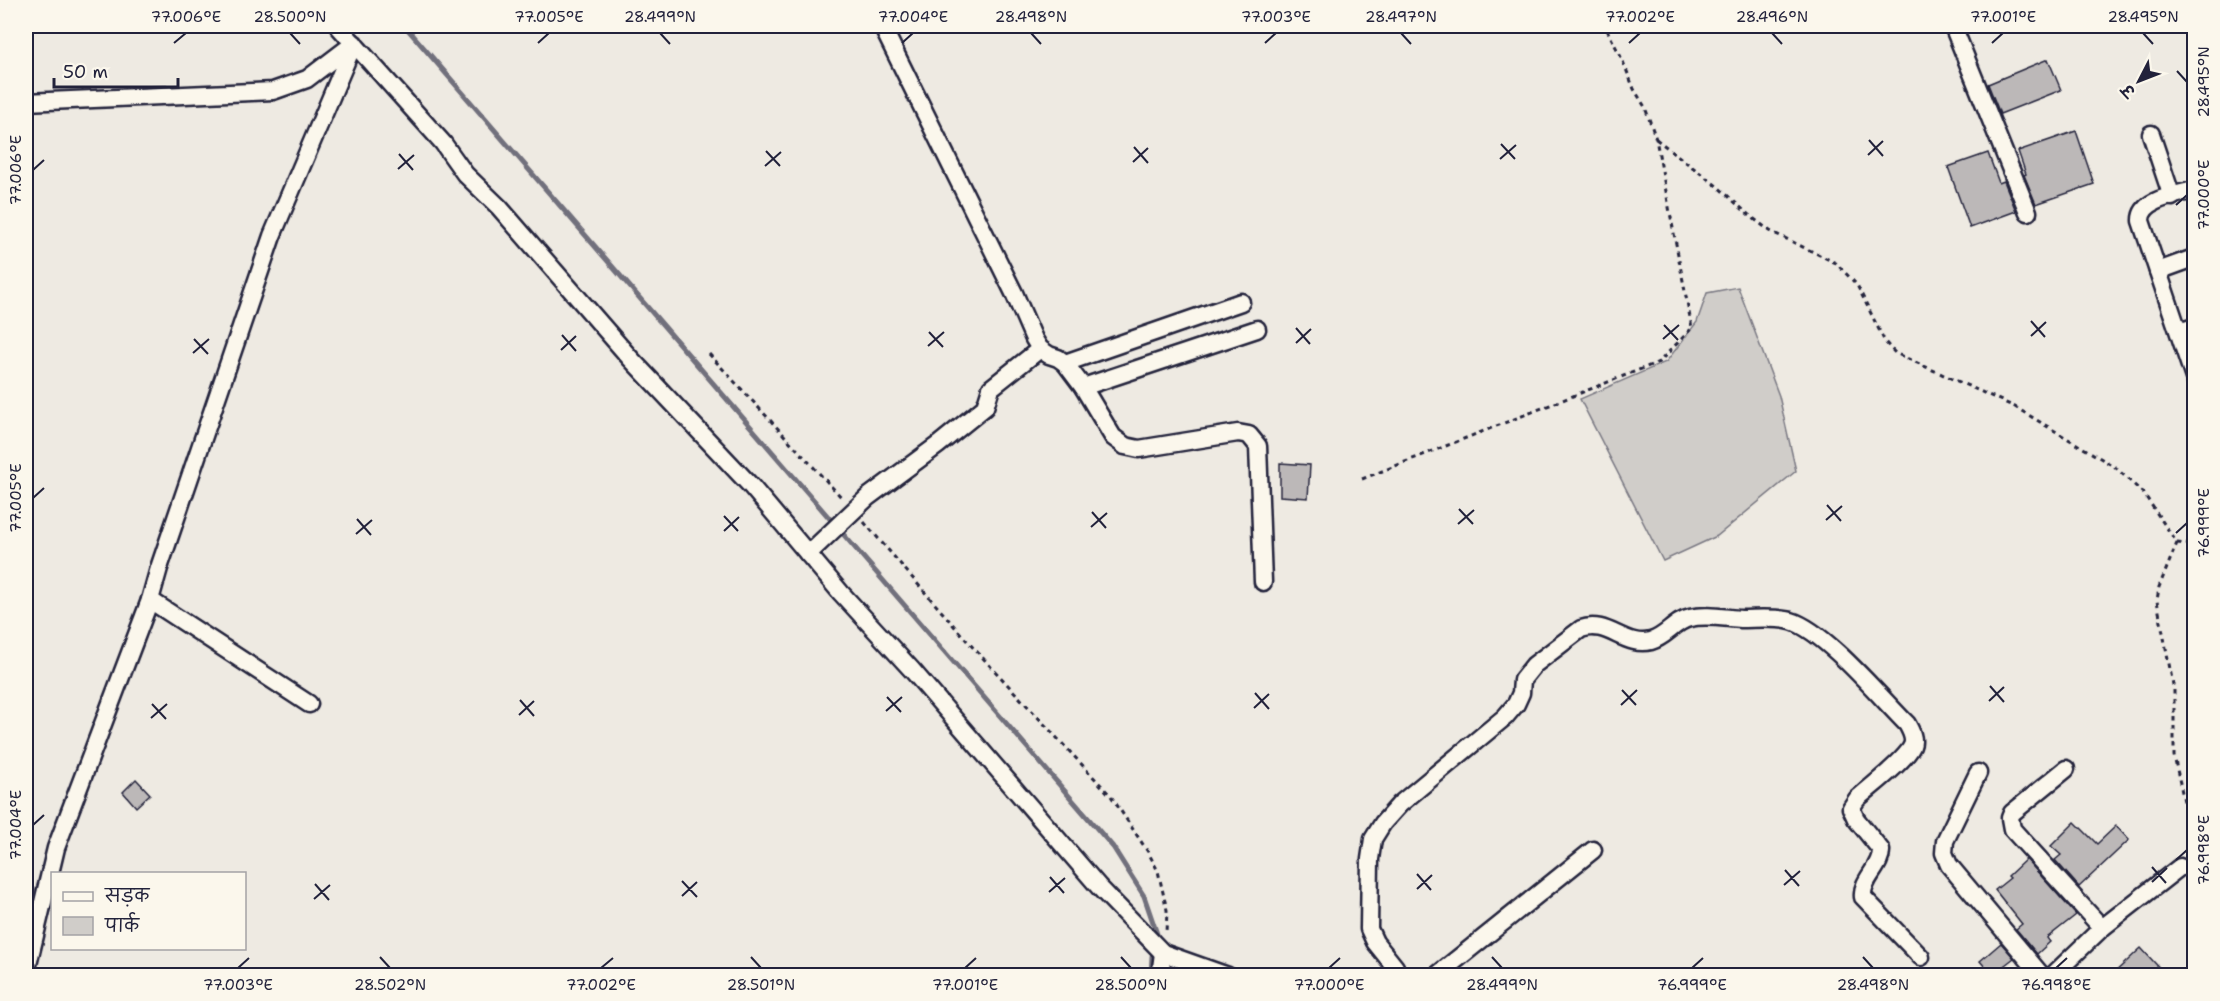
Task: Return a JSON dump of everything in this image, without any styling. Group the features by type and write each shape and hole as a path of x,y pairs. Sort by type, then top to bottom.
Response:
{"street":[{"path":"338,26 443,143 465,174 499,207 631,359 751,486 841,593 912,670 1100,887 1163,953 1228,975"},
{"path":"882,26 1014,293 1022,315 1041,349 1065,363 1083,387 1113,437 1125,446 1140,449 1238,433 1249,435 1258,446 1263,582"},
{"path":"1953,26 2028,212"},
{"path":"26,102 273,91 307,80 354,43"},
{"path":"26,974 56,848 150,600 228,360 272,236 354,43"},
{"path":"2151,134 2172,197"},
{"path":"2194,190 2151,203 2143,209 2141,215 2158,271 2187,329 2194,378"},
{"path":"2158,271 2194,258"},
{"path":"1065,363 1241,302"},
{"path":"1083,387 1257,329"},
{"path":"808,554 868,497 938,446 985,407 991,388 1041,349"},
{"path":"150,600 309,704"},
{"path":"1397,975 1395,967 1371,935 1368,922 1373,839 1383,823 1400,804 1505,717 1516,704 1521,693 1522,680 1534,665 1581,629 1603,627 1631,641 1641,642 1657,638 1691,617 1788,621 1804,626 1823,639 1907,724 1911,730 1913,744 1907,755 1857,799 1851,808 1856,819 1881,850 1882,856 1868,878 1862,891 1863,897 1921,957"},
{"path":"2066,769 2012,813 2010,818 2012,829 2102,928"},
{"path":"1978,773 1945,841 1944,853 1949,865 2042,975"},
{"path":"1436,975 1593,850"},
{"path":"2052,975 2102,928 2180,867"},
{"path":"1160,975 1163,953"}],"path":[{"path":"1362,479 1659,362 1692,328 1656,139 1645,106 1634,89 1605,26"},
{"path":"1656,139 1770,231 1836,263 1857,285 1885,342 1895,352 2015,407 2115,467 2144,494 2177,543 2194,545"},
{"path":"709,354 844,500"},
{"path":"859,517 968,642 1111,796 1158,871 1167,910 1163,953"},
{"path":"2177,543 2159,587 2157,601 2174,690 2174,756 2189,835"}],"green space":[{"path":"1738,287 1779,396 1796,471 1717,536 1663,561 1580,399 1666,362 1697,322 1707,293"}],"building":[{"path":"2048,59 2061,90 2000,114 1988,84"},
{"path":"2076,131 2094,184 2036,204 2024,175 2026,174 2018,151"},
{"path":"1988,153 1999,183 2004,181 2016,211 1970,228 1948,167"},
{"path":"1280,463 1310,465 1308,498 1280,496"},
{"path":"136,779 150,794 136,807 123,792"},
{"path":"2075,822 2097,844 2116,826 2129,840 2079,887 2055,860 2061,855 2051,846"},
{"path":"2026,859 2076,915 2047,938 2050,942 2037,954 2016,929 2022,924 1995,890 2010,878 2008,876"},
{"path":"2001,943 2014,958 1992,975 1980,961"},
{"path":"2141,948 2166,975 2112,975"}],"waterway":[{"path":"405,26 1113,847 1144,896 1157,934"},
{"path":"1151,976 1152,956"}]}
